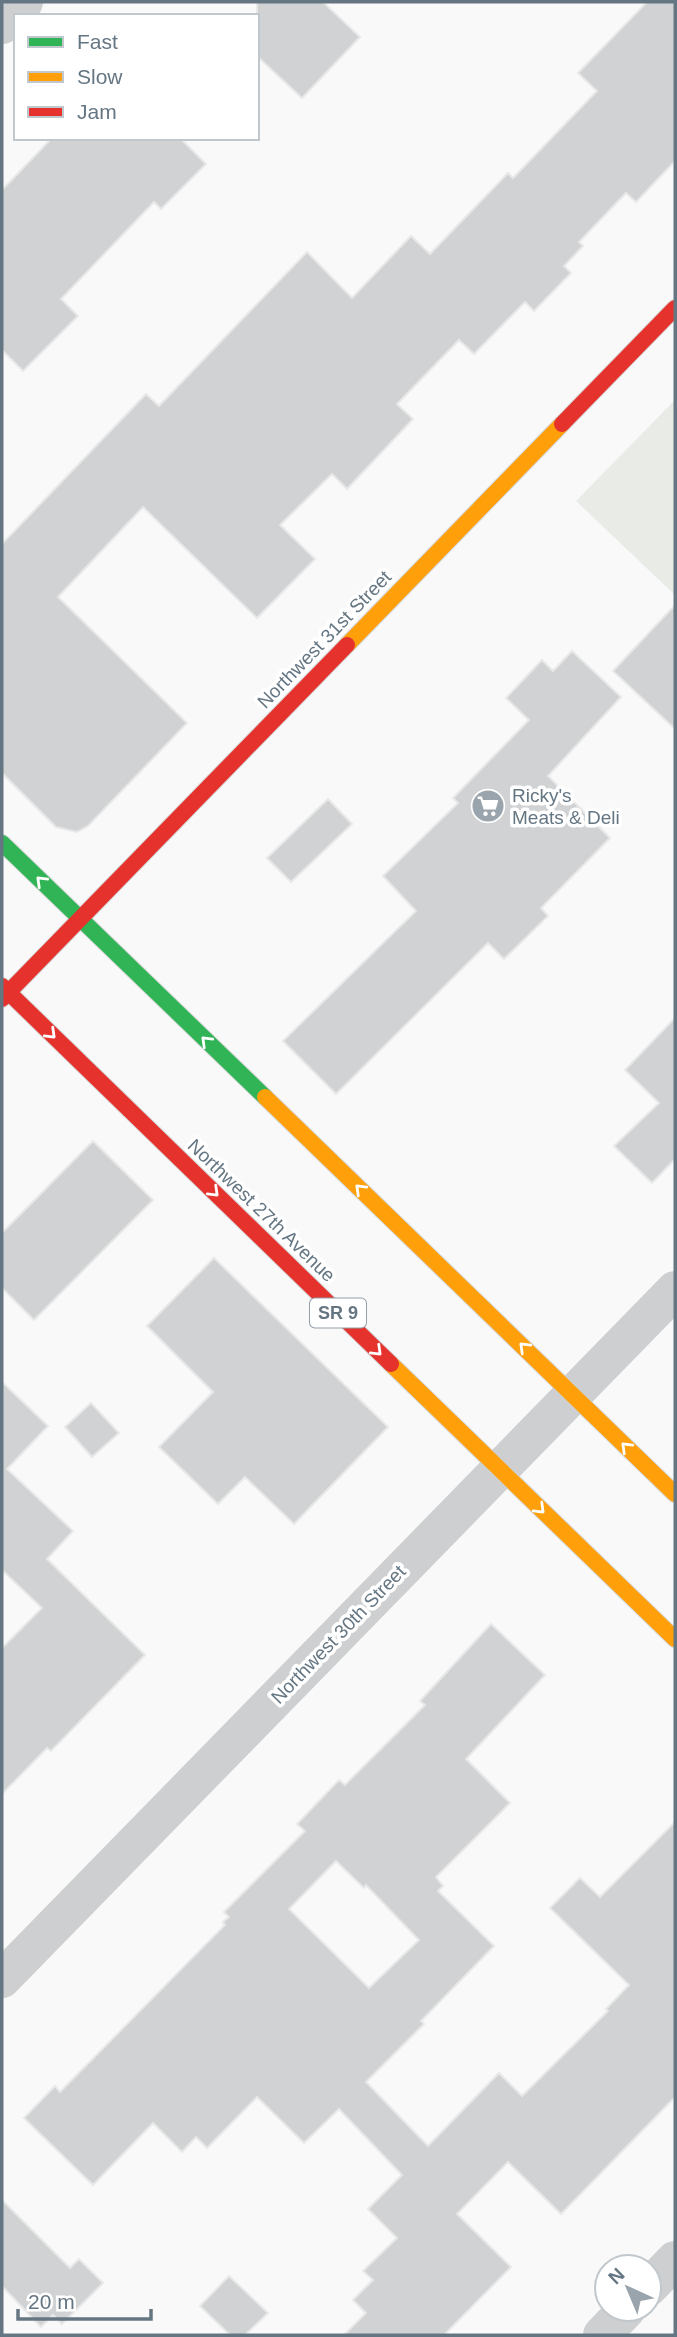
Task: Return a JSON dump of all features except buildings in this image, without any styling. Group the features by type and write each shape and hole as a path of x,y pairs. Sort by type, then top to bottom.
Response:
{"main road":[{"name":"Northwest 31st Street","path":"4,993 80,919 675,308"},
{"path":"2,843 675,1494"},
{"name":"Northwest 27th Avenue","path":"4,993 675,1639"}],"street":[{"path":"2,25 24,2"},
{"name":"Northwest 30th Street","path":"2,1979 675,1290"}],"shaded area":[{"path":"675,400 675,595 576,501"}],"traffic: fast":[{"path":"2,843 265,1097"}],"traffic: slow":[{"path":"347,645 562,424"},
{"path":"265,1097 675,1494"},
{"path":"391,1364 675,1639"}],"traffic: jam":[{"path":"562,424 675,308"},
{"path":"2,999 347,645"},
{"path":"2,986 391,1364"}],"place":[{"name":"Ricky's Meats & Deli","path":"488,806"}]}
